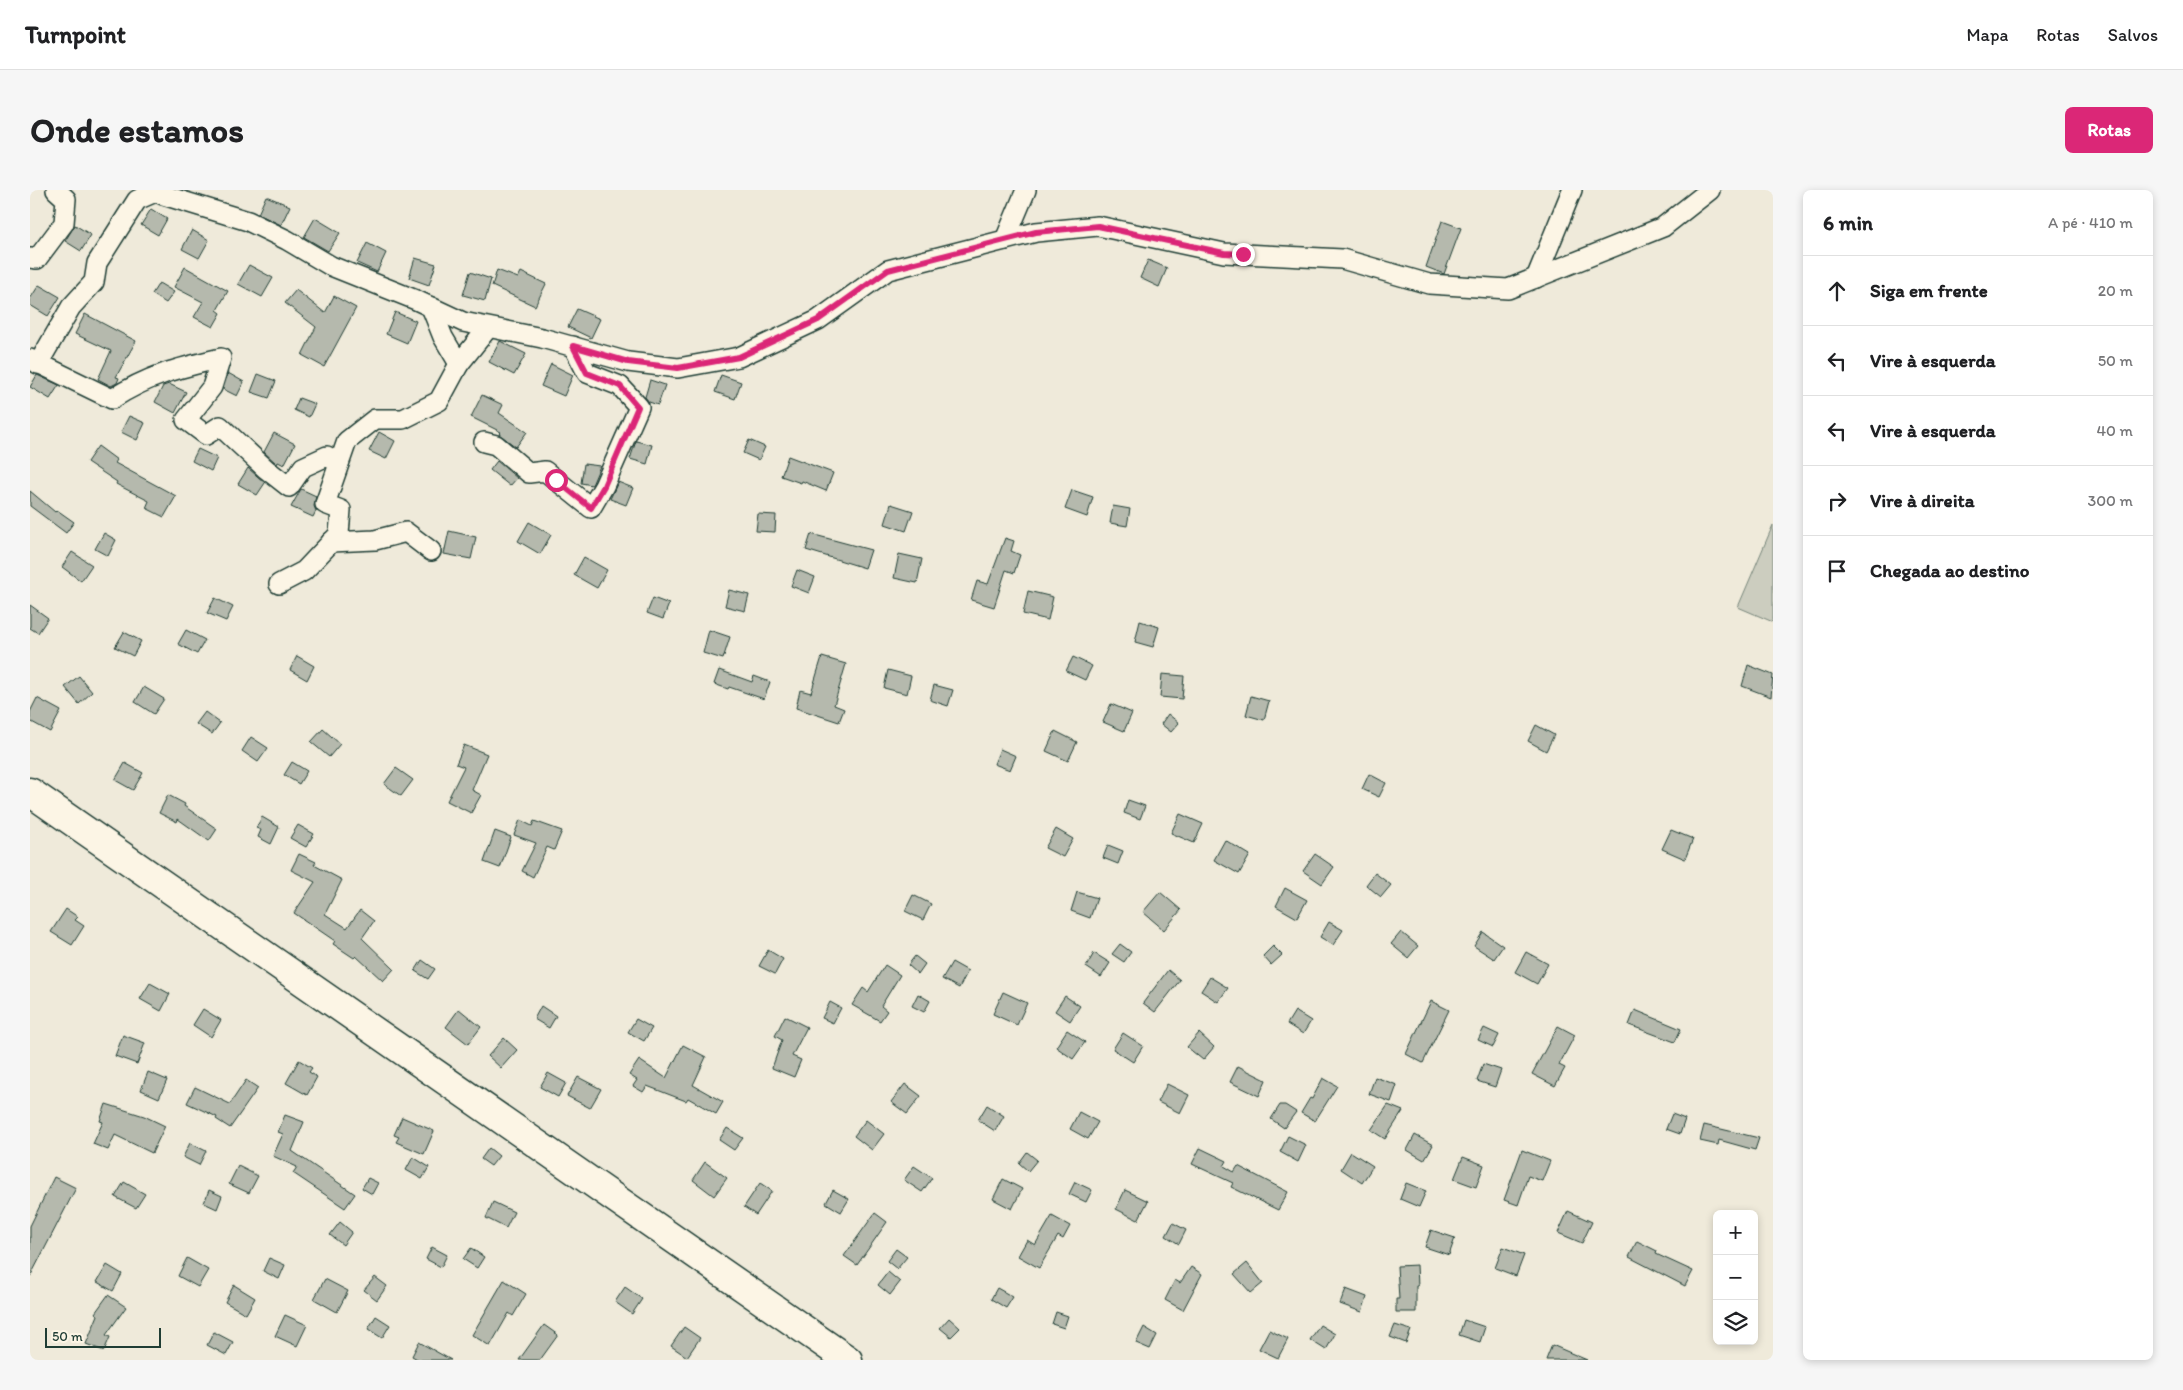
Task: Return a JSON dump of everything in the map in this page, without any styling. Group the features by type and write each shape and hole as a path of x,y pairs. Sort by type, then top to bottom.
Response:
{"highway":[{"path":"30,792 848,1360"}],"street":[{"path":"30,258 36,259 64,223 66,199 56,190"},
{"path":"339,463 327,456 303,467 289,486 266,470 220,426 206,436 186,420 212,387 221,358 163,372 130,386 112,398 34,361 71,307 94,282 97,263 137,200 160,190 163,195 200,208 248,221 287,240 331,266 463,322 573,346 628,362 678,368 739,357 818,320 888,270 1036,232 1098,226 1224,253 1342,259 1429,284 1508,289 1663,227 1710,190"},
{"path":"1005,240 1026,190"},
{"path":"1536,278 1572,190"},
{"path":"431,307 443,337 459,364"},
{"path":"279,584 304,570 339,534 341,510 325,504 347,441 375,418 403,419 439,401 459,364 488,328"},
{"path":"484,442 496,445 529,473 545,471 591,508 604,486 638,407 620,386 587,373 573,346"},
{"path":"331,542 375,540 406,532 431,552"}],"shaded area":[{"path":"1773,525 1773,622 1738,607"}],"building":[{"path":"266,196 290,206 281,225 258,214"},
{"path":"151,209 167,219 158,235 141,225"},
{"path":"315,218 340,233 328,251 304,237"},
{"path":"1442,221 1461,228 1444,274 1426,267"},
{"path":"75,225 91,235 81,251 65,241"},
{"path":"192,230 209,240 199,258 182,249"},
{"path":"367,243 386,253 377,272 357,263"},
{"path":"415,258 436,264 429,285 409,278"},
{"path":"1148,260 1167,268 1159,287 1140,278"},
{"path":"249,265 273,278 262,297 238,284"},
{"path":"185,267 228,291 217,310 221,313 213,327 194,317 203,302 174,287"},
{"path":"497,270 518,278 521,272 546,284 535,306 492,286"},
{"path":"470,272 491,279 485,301 463,295"},
{"path":"159,283 174,292 166,303 152,294"},
{"path":"39,285 60,297 48,316 30,305 30,299"},
{"path":"296,290 325,313 334,296 356,308 324,367 302,355 316,327 285,303"},
{"path":"577,309 600,319 591,338 568,327"},
{"path":"395,312 416,321 407,343 386,334"},
{"path":"85,314 136,341 116,377 119,378 117,383 111,386 98,379 111,351 75,334"},
{"path":"500,341 526,354 514,375 489,362"},
{"path":"551,364 573,375 564,396 541,386"},
{"path":"228,373 244,382 237,396 223,389"},
{"path":"258,374 276,381 269,398 251,392"},
{"path":"37,375 59,385 50,399 30,387"},
{"path":"721,375 741,382 735,399 715,392"},
{"path":"650,380 665,385 658,405 649,402 645,397"},
{"path":"169,384 186,392 175,413 155,402 163,386"},
{"path":"482,395 503,405 499,413 527,432 516,447 499,434 501,432 471,417"},
{"path":"299,398 315,404 309,417 294,410"},
{"path":"129,416 145,423 137,440 121,432"},
{"path":"379,432 395,441 386,459 369,451"},
{"path":"274,433 295,444 284,465 278,462 277,464 264,452"},
{"path":"749,440 765,447 759,460 743,453"},
{"path":"636,441 652,445 647,464 630,459"},
{"path":"98,446 117,460 115,463 176,496 164,517 146,508 149,501 116,484 117,482 87,462"},
{"path":"198,449 217,458 211,471 192,461"},
{"path":"788,456 833,473 826,491 802,481 801,483 781,476"},
{"path":"497,461 517,478 510,486 490,470"},
{"path":"584,464 600,466 592,485 581,483"},
{"path":"248,468 265,483 257,495 238,484"},
{"path":"618,482 633,488 626,505 610,499"},
{"path":"301,489 316,496 314,506 316,511 313,517 291,507"},
{"path":"1072,490 1093,497 1087,517 1065,509"},
{"path":"30,491 55,512 57,510 74,522 66,533 30,506"},
{"path":"891,504 913,511 906,531 885,524"},
{"path":"1113,506 1130,509 1127,526 1110,523"},
{"path":"758,514 776,515 775,532 756,531"},
{"path":"529,522 551,535 540,554 518,541"},
{"path":"449,531 476,537 471,559 444,554"},
{"path":"104,533 116,540 108,556 95,549"},
{"path":"811,534 871,550 865,568 806,550"},
{"path":"1005,538 1014,541 1011,551 1020,555 1014,573 1006,570 994,607 971,600 977,581 988,584"},
{"path":"72,552 92,565 81,581 62,567"},
{"path":"899,554 922,559 917,583 894,578"},
{"path":"584,557 607,570 597,588 574,575"},
{"path":"797,570 815,577 809,593 791,586"},
{"path":"729,590 749,595 745,611 725,606"},
{"path":"1028,591 1053,597 1048,620 1023,614"},
{"path":"215,598 233,607 226,621 207,613"},
{"path":"653,598 669,604 663,619 647,613"},
{"path":"30,605 48,618 38,633 30,628"},
{"path":"1140,621 1159,627 1153,647 1135,642"},
{"path":"186,630 205,640 197,654 178,644"},
{"path":"709,630 730,637 723,659 703,653"},
{"path":"124,632 141,641 133,656 115,647"},
{"path":"297,656 314,666 307,680 290,670"},
{"path":"822,657 846,664 834,705 844,709 839,722 796,708 800,690 811,693"},
{"path":"1073,657 1092,666 1085,680 1066,671"},
{"path":"1748,665 1773,675 1771,697 1742,686"},
{"path":"719,670 752,682 754,676 770,682 764,699 714,684"},
{"path":"888,670 911,676 907,694 884,688"},
{"path":"1162,674 1184,676 1182,699 1160,697"},
{"path":"79,676 92,692 79,704 65,687"},
{"path":"934,685 953,690 948,706 930,700"},
{"path":"144,687 164,699 154,714 135,702"},
{"path":"1251,696 1269,701 1264,720 1246,715"},
{"path":"37,698 61,711 50,732 30,721 30,712"},
{"path":"1111,704 1132,713 1124,731 1103,722"},
{"path":"205,712 220,723 212,734 196,724"},
{"path":"1168,714 1179,723 1171,732 1161,724"},
{"path":"1536,725 1554,735 1546,751 1528,741"},
{"path":"323,729 340,744 329,757 311,742"},
{"path":"1055,731 1077,742 1068,761 1046,751"},
{"path":"251,737 268,748 258,762 242,751"},
{"path":"464,745 487,754 472,790 481,795 471,813 447,801 464,767 456,764"},
{"path":"1000,749 1016,756 1010,770 994,764"},
{"path":"292,762 307,771 299,784 284,775"},
{"path":"125,763 143,773 133,790 115,780"},
{"path":"396,768 413,780 401,796 384,784"},
{"path":"1369,774 1386,783 1379,797 1362,789"},
{"path":"168,795 185,804 184,806 217,829 209,841 178,819 177,822 159,813"},
{"path":"1128,800 1145,806 1140,819 1124,813"},
{"path":"1180,814 1203,824 1194,843 1171,833"},
{"path":"262,817 279,827 271,844 258,837 261,830 256,828"},
{"path":"520,820 532,826 534,821 562,831 554,850 547,847 533,877 522,871 536,843 514,835"},
{"path":"298,825 314,834 306,847 290,838"},
{"path":"1056,829 1073,839 1063,857 1045,848"},
{"path":"1671,830 1693,839 1685,859 1662,849"},
{"path":"495,831 511,837 500,868 484,862"},
{"path":"1225,840 1250,855 1239,874 1214,860"},
{"path":"1108,845 1123,851 1118,864 1103,858"},
{"path":"299,854 316,862 314,865 342,880 325,914 347,928 360,910 374,921 362,938 394,969 383,981 356,956 354,958 333,944 335,941 294,913 315,882 291,870"},
{"path":"1315,854 1334,867 1322,884 1303,871"},
{"path":"1375,873 1391,885 1381,897 1366,885"},
{"path":"1285,888 1307,900 1297,918 1276,906"},
{"path":"1077,892 1097,898 1090,918 1071,911"},
{"path":"1160,892 1181,910 1164,930 1143,912"},
{"path":"913,895 931,904 923,920 905,911"},
{"path":"66,909 78,917 75,920 84,926 72,945 51,932"},
{"path":"1329,922 1343,930 1333,945 1320,937"},
{"path":"1401,932 1418,946 1408,958 1391,944"},
{"path":"1483,932 1503,946 1494,959 1474,946"},
{"path":"1120,944 1131,952 1124,962 1112,954"},
{"path":"1273,946 1282,955 1271,965 1263,956"},
{"path":"768,950 783,959 775,974 759,966"},
{"path":"1526,952 1548,964 1537,984 1515,972"},
{"path":"1094,953 1110,963 1101,977 1086,967"},
{"path":"915,956 925,964 918,974 908,965"},
{"path":"422,960 435,969 428,979 415,971"},
{"path":"952,962 968,971 959,988 942,979"},
{"path":"885,965 900,975 881,1006 887,1011 880,1021 852,1005 863,988 868,992"},
{"path":"1168,970 1180,980 1155,1012 1143,1003"},
{"path":"1210,977 1228,988 1218,1002 1201,991"},
{"path":"150,983 170,994 161,1011 140,999"},
{"path":"1003,992 1027,1003 1017,1025 993,1014"},
{"path":"918,994 930,1001 924,1012 912,1006"},
{"path":"1065,996 1080,1006 1070,1021 1055,1011"},
{"path":"1431,1001 1449,1010 1423,1063 1406,1054"},
{"path":"830,1002 841,1008 833,1023 822,1018"},
{"path":"541,1006 556,1016 549,1028 534,1019"},
{"path":"203,1009 221,1020 211,1037 193,1025"},
{"path":"459,1009 481,1027 468,1044 446,1027"},
{"path":"1635,1010 1681,1029 1675,1042 1629,1025"},
{"path":"1295,1011 1311,1021 1303,1034 1287,1024"},
{"path":"785,1016 807,1027 792,1056 801,1060 794,1077 772,1068 782,1040 775,1036"},
{"path":"636,1019 652,1028 644,1041 628,1032"},
{"path":"1558,1026 1575,1035 1559,1065 1565,1068 1555,1086 1532,1074"},
{"path":"1484,1028 1499,1035 1493,1047 1478,1040"},
{"path":"1067,1030 1085,1042 1073,1059 1056,1047"},
{"path":"1123,1033 1143,1046 1133,1062 1113,1049"},
{"path":"1199,1033 1214,1047 1203,1060 1187,1047"},
{"path":"123,1035 145,1043 137,1064 115,1056"},
{"path":"504,1038 517,1050 501,1068 488,1056"},
{"path":"683,1045 706,1057 693,1085 723,1102 716,1114 688,1098 686,1101 647,1086 643,1092 633,1086 637,1080 629,1075 639,1060 666,1078"},
{"path":"299,1060 312,1068 309,1072 317,1077 307,1095 286,1083"},
{"path":"1483,1064 1501,1070 1495,1087 1477,1081"},
{"path":"1238,1066 1266,1080 1259,1096 1230,1082"},
{"path":"148,1072 167,1080 159,1098 141,1090"},
{"path":"548,1073 566,1083 558,1097 540,1087"},
{"path":"578,1077 601,1089 590,1108 567,1096"},
{"path":"1375,1077 1397,1085 1391,1102 1369,1094"},
{"path":"1323,1078 1337,1086 1315,1121 1301,1113 1310,1098 1312,1099"},
{"path":"246,1080 258,1088 230,1128 216,1119 217,1117 187,1103 195,1087 230,1104"},
{"path":"905,1084 921,1096 907,1114 891,1102"},
{"path":"1167,1084 1189,1095 1180,1113 1158,1102"},
{"path":"106,1104 144,1116 165,1126 152,1153 115,1135 108,1150 93,1144 103,1122 100,1121"},
{"path":"987,1105 1004,1116 995,1131 978,1120"},
{"path":"1280,1105 1285,1105 1296,1112 1284,1128 1271,1119"},
{"path":"1388,1105 1403,1111 1385,1139 1371,1130"},
{"path":"1079,1112 1098,1122 1088,1139 1070,1129"},
{"path":"1672,1114 1685,1119 1680,1134 1666,1129"},
{"path":"285,1115 304,1122 292,1151 355,1194 345,1208 293,1173 297,1167 273,1156 283,1134 278,1132"},
{"path":"402,1117 434,1131 424,1154 396,1142 399,1137 394,1135"},
{"path":"866,1120 884,1134 872,1150 854,1136"},
{"path":"1704,1125 1759,1138 1755,1150 1719,1140 1718,1145 1700,1141"},
{"path":"727,1128 743,1138 734,1150 719,1140"},
{"path":"1415,1135 1433,1145 1424,1160 1407,1150"},
{"path":"1288,1136 1306,1145 1298,1162 1280,1152"},
{"path":"190,1143 206,1151 199,1165 183,1157"},
{"path":"489,1148 499,1156 491,1166 481,1159"},
{"path":"1200,1148 1227,1161 1224,1166 1234,1172 1238,1166 1288,1192 1278,1210 1231,1187 1233,1183 1192,1164"},
{"path":"1522,1150 1550,1161 1542,1181 1528,1176 1518,1205 1504,1200"},
{"path":"1027,1152 1037,1160 1028,1171 1019,1163"},
{"path":"1351,1152 1373,1166 1362,1183 1341,1169"},
{"path":"413,1157 429,1167 422,1179 406,1170"},
{"path":"1463,1157 1484,1165 1476,1187 1454,1179"},
{"path":"705,1162 727,1178 714,1196 693,1180"},
{"path":"238,1166 258,1176 249,1193 229,1184"},
{"path":"914,1166 932,1178 922,1192 904,1180"},
{"path":"54,1177 76,1188 30,1277 30,1226"},
{"path":"368,1178 378,1183 372,1194 362,1188"},
{"path":"1003,1179 1022,1189 1012,1209 993,1199"},
{"path":"124,1182 145,1194 136,1208 115,1197"},
{"path":"1075,1182 1092,1190 1086,1202 1069,1194"},
{"path":"760,1183 772,1191 756,1215 744,1207"},
{"path":"1406,1183 1426,1191 1419,1207 1400,1199"},
{"path":"209,1190 222,1196 217,1209 204,1203"},
{"path":"833,1190 849,1199 841,1212 826,1203"},
{"path":"1125,1190 1148,1201 1138,1220 1116,1209"},
{"path":"493,1202 514,1212 506,1228 486,1218"},
{"path":"1568,1211 1592,1222 1582,1243 1558,1233"},
{"path":"875,1213 887,1222 857,1265 844,1256"},
{"path":"1052,1216 1070,1226 1063,1239 1058,1236 1039,1268 1018,1256 1027,1240 1035,1245"},
{"path":"340,1222 352,1232 343,1245 330,1235"},
{"path":"1173,1223 1186,1230 1179,1244 1166,1236"},
{"path":"1431,1230 1455,1238 1449,1255 1425,1247"},
{"path":"1637,1241 1657,1251 1656,1254 1693,1271 1685,1286 1629,1257"},
{"path":"432,1247 447,1255 441,1267 426,1259"},
{"path":"1503,1247 1524,1255 1516,1276 1495,1268"},
{"path":"471,1248 484,1257 477,1268 463,1259"},
{"path":"896,1249 907,1257 897,1269 887,1261"},
{"path":"187,1258 208,1270 198,1287 178,1276"},
{"path":"269,1258 285,1265 279,1279 263,1271"},
{"path":"1247,1263 1263,1283 1251,1293 1234,1274"},
{"path":"107,1265 122,1274 113,1291 97,1282"},
{"path":"1417,1265 1416,1312 1396,1312 1396,1299 1399,1299 1397,1266"},
{"path":"1191,1267 1202,1274 1183,1310 1165,1300 1175,1280 1180,1283"},
{"path":"888,1272 900,1282 890,1295 878,1285"},
{"path":"375,1277 387,1286 377,1300 364,1290"},
{"path":"325,1279 348,1291 337,1312 314,1299"},
{"path":"504,1280 526,1294 513,1316 509,1313 490,1346 472,1335"},
{"path":"234,1285 255,1298 246,1314 225,1302"},
{"path":"625,1287 642,1299 632,1314 615,1302"},
{"path":"997,1288 1013,1297 1006,1308 991,1299"},
{"path":"1346,1289 1367,1297 1362,1312 1340,1304"},
{"path":"108,1295 126,1307 106,1335 110,1337 104,1351 86,1344 98,1315 95,1313"},
{"path":"1056,1312 1068,1316 1064,1328 1052,1324"},
{"path":"285,1315 307,1325 297,1346 275,1336"},
{"path":"376,1316 390,1325 382,1338 368,1329"},
{"path":"949,1318 960,1328 951,1337 940,1328"},
{"path":"1464,1320 1485,1327 1480,1342 1459,1335"},
{"path":"544,1325 558,1335 540,1360 519,1360"},
{"path":"1320,1325 1335,1334 1326,1350 1310,1340"},
{"path":"1395,1325 1411,1330 1406,1343 1390,1337"},
{"path":"684,1327 700,1338 687,1357 671,1346"},
{"path":"1144,1327 1157,1335 1150,1349 1136,1343"},
{"path":"1269,1330 1288,1339 1278,1358 1259,1349"},
{"path":"214,1332 233,1342 226,1355 207,1345"},
{"path":"419,1342 451,1360 419,1360 412,1356"},
{"path":"1552,1345 1587,1360 1546,1360"}],"route":[{"path":"556,480 591,508 604,486 638,407 620,386 587,373 573,346 628,362 678,368 739,357 818,320 888,270 1036,232 1098,226 1224,253 1243,254"}]}
